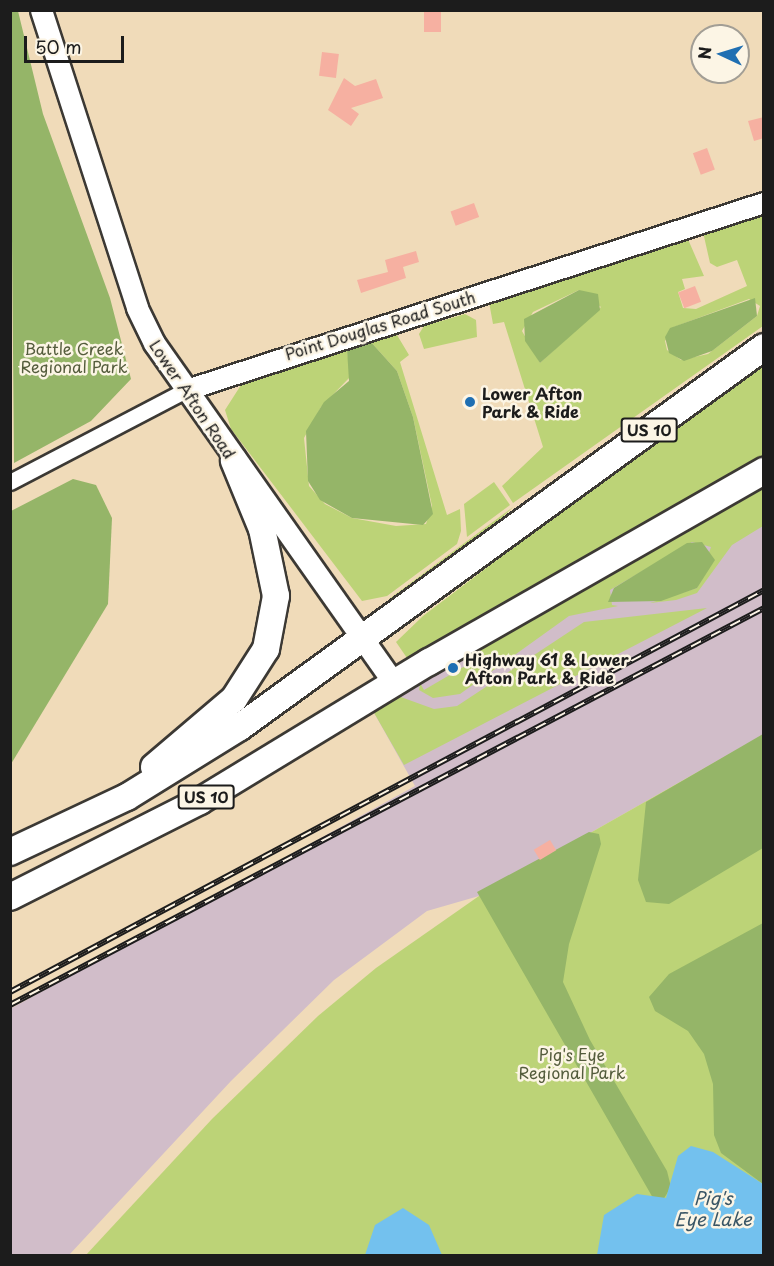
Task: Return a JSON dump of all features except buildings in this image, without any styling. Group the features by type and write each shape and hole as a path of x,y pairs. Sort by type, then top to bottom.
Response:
{"highway":[{"name":"US 10","path":"10,852 127,797 240,727 365,639 764,346"},
{"path":"127,797 161,759 234,699 266,649 276,596 262,529 234,461"},
{"name":"US 10","path":"10,897 200,801 394,682 764,471"}],"main road":[{"name":"Lower Afton Road","path":"41,10 137,309 183,391 394,682"}],"street":[{"name":"Point Douglas Road South","path":"10,482 183,391 764,203"}],"shaded area":[{"path":"763,485 763,735 479,896 427,911 334,980 231,1081 69,1255 11,1255 10,1009 415,786 373,711"}],"green space":[{"name":"Battle Creek Regional Park","path":"10,11 18,11 43,114 110,298 131,379 91,421 14,463"},
{"path":"763,210 763,326 513,503 502,486 543,447 504,322 493,324 489,302 687,237 704,276 682,279 685,289 678,292 683,308 696,309 747,286 737,260 717,267 710,263 703,232","holes":["579,290 601,307 540,363 522,331 533,312","749,299 760,306 757,316 708,354 681,360 667,350 665,341 674,327"]},
{"path":"579,290 598,294 600,310 540,363 525,341 524,319"},
{"path":"755,298 757,316 712,351 684,361 669,353 665,337 670,328"},
{"path":"465,314 476,320 477,337 424,349 419,334 424,326"},
{"path":"397,335 409,355 400,362 447,515 460,509 461,531 457,544 387,596 362,601 231,429 225,410 241,385 347,349 350,377 321,407 304,438 309,486 325,504 352,518 396,526 426,524 432,506 413,417 397,371 370,341"},
{"path":"370,341 397,371 413,417 433,514 423,525 352,518 320,500 308,481 306,431 324,402 349,381 347,349"},
{"path":"763,358 763,459 407,658 396,642 423,616"},
{"path":"73,479 96,485 112,518 108,604 11,764 11,511"},
{"path":"494,482 510,505 467,537 464,504"},
{"path":"763,485 763,526 732,545 697,593 676,600 650,603 697,588 711,547 692,542 610,590 612,605 618,606 569,616 460,694 433,698 419,690 420,683 424,690 477,659 473,651"},
{"path":"513,507 499,521 389,600 389,599"},
{"path":"702,542 715,560 697,588 661,601 608,602 614,588 687,543"},
{"path":"707,608 404,765 373,711 398,696 434,709 457,706 584,622"},
{"path":"763,734 763,848 669,904 646,902 638,880 646,802"},
{"name":"Pig's Eye Regional Park","path":"763,735 763,1255 85,1256 212,1119 318,1016 376,968 479,896"},
{"path":"589,832 599,834 601,844 569,944 563,982 590,1040 667,1171 671,1187 663,1200 653,1198 477,892"},
{"path":"763,923 763,1184 721,1153 714,1135 713,1084 704,1054 688,1031 655,1011 649,997 669,974"}],"water":[{"name":"Pig's Eye Lake","path":"691,1146 713,1152 763,1184 763,1255 597,1255 604,1215 637,1194 666,1198 678,1156"},
{"path":"403,1208 429,1225 442,1255 365,1255 375,1225"}],"railway":[{"path":"10,992 764,590"},
{"path":"10,1005 764,608"}],"place":[{"name":"Lower Afton Park & Ride","path":"470,402"},
{"name":"Highway 61 & Lower Afton Park & Ride","path":"453,668"}]}
